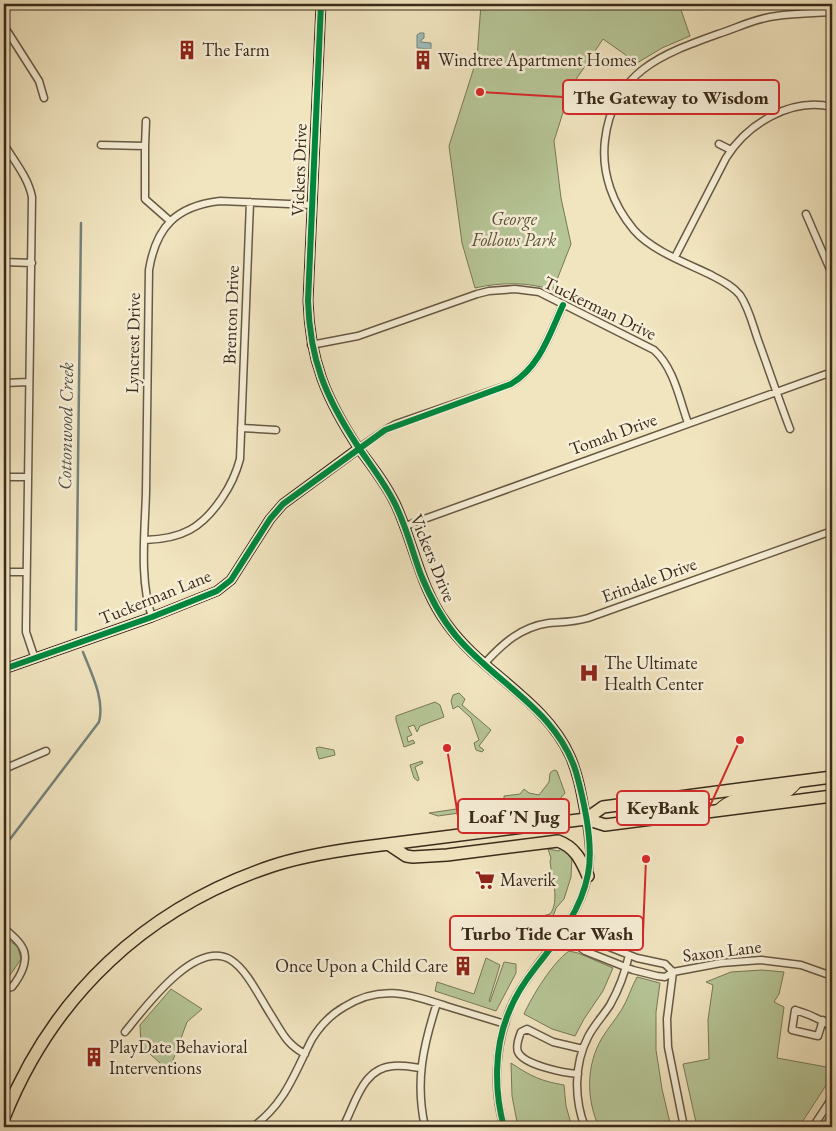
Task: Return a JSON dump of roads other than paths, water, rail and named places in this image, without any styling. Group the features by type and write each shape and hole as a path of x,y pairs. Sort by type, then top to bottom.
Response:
{"highway":[{"path":"586,819 603,807 832,777"},
{"path":"4,1118 34,1054 69,1004 94,977 143,932 184,905 218,887 273,866 320,854 586,819 605,825 832,796"},
{"path":"388,844 406,856 413,857 447,855 558,841 565,843 574,850 588,876"}],"main road":[{"name":"Vickers Drive","path":"321,4 308,301 311,345 321,379 333,407 393,500 420,574 436,608 457,637 484,664 535,708 553,728 570,757 576,773 586,819"},
{"name":"Tuckerman Lane","path":"4,669 152,617 209,595 224,586 231,580 276,511 291,497 359,448"},
{"path":"718,810 733,800 786,792 798,782"}],"street":[{"path":"790,429 750,316 739,295 724,282 651,244 636,232 625,218 611,192 606,176 604,148 609,119 622,93 630,81 645,66 674,50 774,16 832,12"},
{"path":"4,26 39,81 44,98"},
{"path":"675,257 731,150 746,133 771,116 798,108 813,106 832,107"},
{"path":"146,121 145,199 170,221"},
{"path":"4,144 24,177 32,197 26,632 35,659"},
{"path":"719,144 731,150"},
{"path":"101,145 145,146"},
{"name":"Lyncrest Drive","path":"152,617 145,586 145,540 149,270 156,240 170,221 190,209 208,202 312,205"},
{"name":"Brenton Drive","path":"145,540 159,540 195,528 212,513 228,489 237,470 240,459 250,202"},
{"path":"806,214 832,270"},
{"path":"4,262 32,263"},
{"name":"Tuckerman Drive","path":"311,345 358,336 489,291 529,290 550,297 654,350 662,357 669,368 688,423"},
{"name":"Tuckerman Lane","path":"359,448 396,424 511,384 521,378 537,360 563,305"},
{"name":"Tomah Drive","path":"404,527 832,372"},
{"path":"4,383 29,382"},
{"path":"241,428 276,430"},
{"path":"4,477 28,477"},
{"name":"Erindale Drive","path":"484,664 505,641 527,629 588,618 832,531"},
{"path":"4,572 26,572"},
{"path":"4,769 46,751"},
{"name":"Vickers Drive","path":"504,1127 499,1108 497,1083 498,1057 505,1024 508,1014 524,984 570,922 583,893 588,876 590,850 586,819"},
{"name":"Saxon Lane","path":"570,922 589,938 629,955 653,963 665,964 673,972"},
{"path":"4,926 22,946 25,956 19,978 12,987 4,988"},
{"name":"Saxon Lane","path":"562,934 585,950 626,967 657,976 665,977 673,972 741,961 761,960 801,965 832,976"},
{"path":"585,1127 578,1104 578,1074 583,1049 590,1032 614,997 629,955"},
{"path":"125,1032 173,978 199,960 220,956 233,961 245,974 291,1046 305,1054"},
{"path":"673,972 667,1019 668,1047 684,1127"},
{"path":"253,1127 266,1117 281,1100 316,1032 326,1020 360,998 378,993 397,993 505,1024"},
{"path":"425,1127 421,1100 421,1068 425,1042 437,1003"},
{"path":"823,1020 818,1036 792,1030 795,1010 823,1020 832,1027"},
{"path":"578,1074 555,1070 534,1063 520,1054 517,1048 521,1032 527,1029 553,1042 583,1049"},
{"path":"343,1127 364,1083 374,1072 390,1066 421,1068"},
{"path":"813,1127 832,1098"}],"water":[{"path":"424,33 424,38 421,42 431,43 431,49 417,48 417,35"}],"waterway":[{"name":"Cottonwood Creek","path":"76,630 81,223"},
{"name":"Cottonwood Creek","path":"4,847 99,722 99,695 83,652"}],"place":[{"name":"The Farm","path":"187,50"},
{"name":"Windtree Apartment Homes","path":"423,60"},
{"name":"The Gateway to Wisdom","path":"480,92"},
{"name":"The Ultimate Health Center","path":"589,673"},
{"name":"KeyBank","path":"740,740"},
{"name":"Loaf 'N Jug","path":"447,748"},
{"name":"Turbo Tide Car Wash","path":"646,859"},
{"name":"Maverik","path":"485,880"},
{"name":"Once Upon a Child Care","path":"463,966"},
{"name":"PlayDate Behavioral Interventions","path":"94,1057"}],"park label":[{"name":"George Follows Park","path":"514,229"}]}
